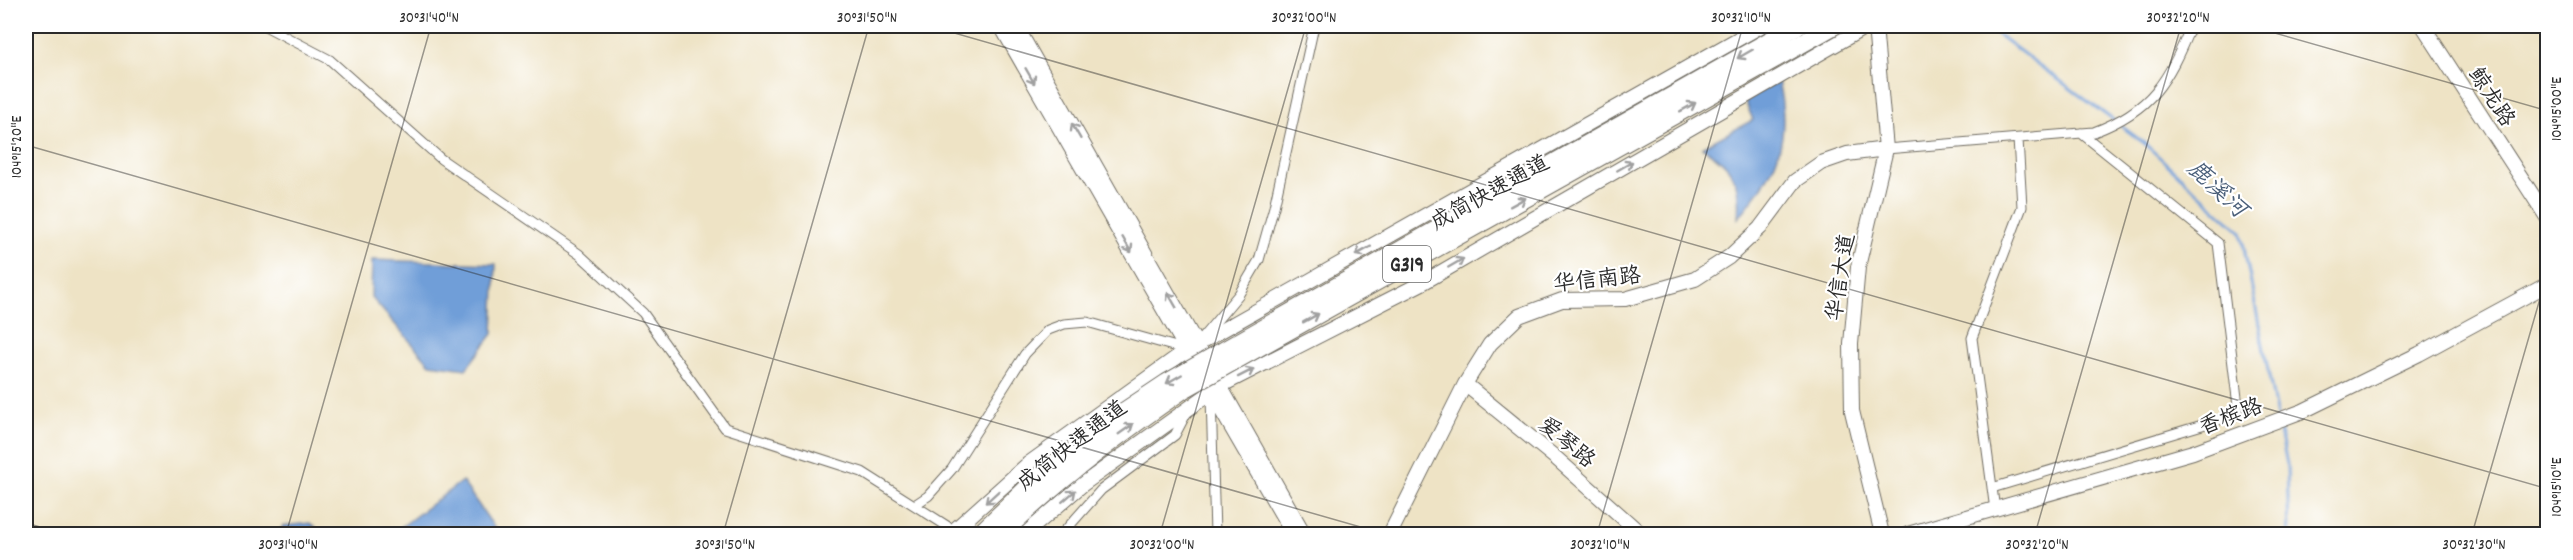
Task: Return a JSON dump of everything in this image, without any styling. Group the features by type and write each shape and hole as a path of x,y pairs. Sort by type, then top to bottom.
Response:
{"highway":[{"name":"成简快速通道","path":"980,534 1043,473 1110,422 1167,383 1796,26"},
{"name":"成简快速通道","path":"1001,534 1045,491 1121,432 1182,390 1833,26"}],"street":[{"path":"265,26 330,60 441,159 579,254 643,313 725,428 862,472 916,504 948,530 1028,464 1192,347 1761,26"},
{"path":"1001,26 1304,534"},
{"path":"1016,26 1192,347"},
{"path":"1192,347 1239,294 1259,260 1274,207 1314,26"},
{"path":"1025,534 1083,484 1216,389 1424,282 1867,26"},
{"name":"华信大道","path":"1875,26 1886,149 1858,267 1851,344 1852,411 1882,534"},
{"path":"1886,149 2094,132 2117,123 2142,108 2162,82 2180,52 2191,26"},
{"name":"鲸龙路","path":"2423,26 2547,219"},
{"path":"1992,488 2239,414 2218,243 2081,133"},
{"path":"1995,510 1972,338 2022,207 2018,139"},
{"name":"华信南路","path":"1390,534 1465,384 1490,344 1519,316 1562,300 1625,299 1695,279 1730,257 1760,228 1795,181 1821,163 1847,154 1886,149"},
{"name":"香槟路","path":"1908,534 2193,452 2303,411 2419,354 2547,284"},
{"path":"916,504 928,496 952,469 1025,354 1048,330 1064,324 1087,322 1192,347"},
{"name":"爱琴路","path":"1465,384 1557,459 1641,534"},
{"path":"1215,534 1216,389"},
{"path":"1216,389 1293,534"},
{"path":"1062,534 1101,490 1174,435 1189,409"}],"water":[{"path":"1778,81 1783,121 1778,155 1763,186 1738,218 1738,194 1733,176 1721,161 1702,147 1753,120 1745,101"},
{"path":"372,260 496,264 493,334 466,369 430,364 371,297"},
{"path":"462,481 499,534 392,534"},
{"path":"310,523 322,534 277,534 283,526"}],"waterway":[{"name":"鹿溪河","path":"1986,26 2144,143 2241,232 2277,417"},
{"name":"鹿溪河","path":"2278,423 2287,464 2289,534"}]}
